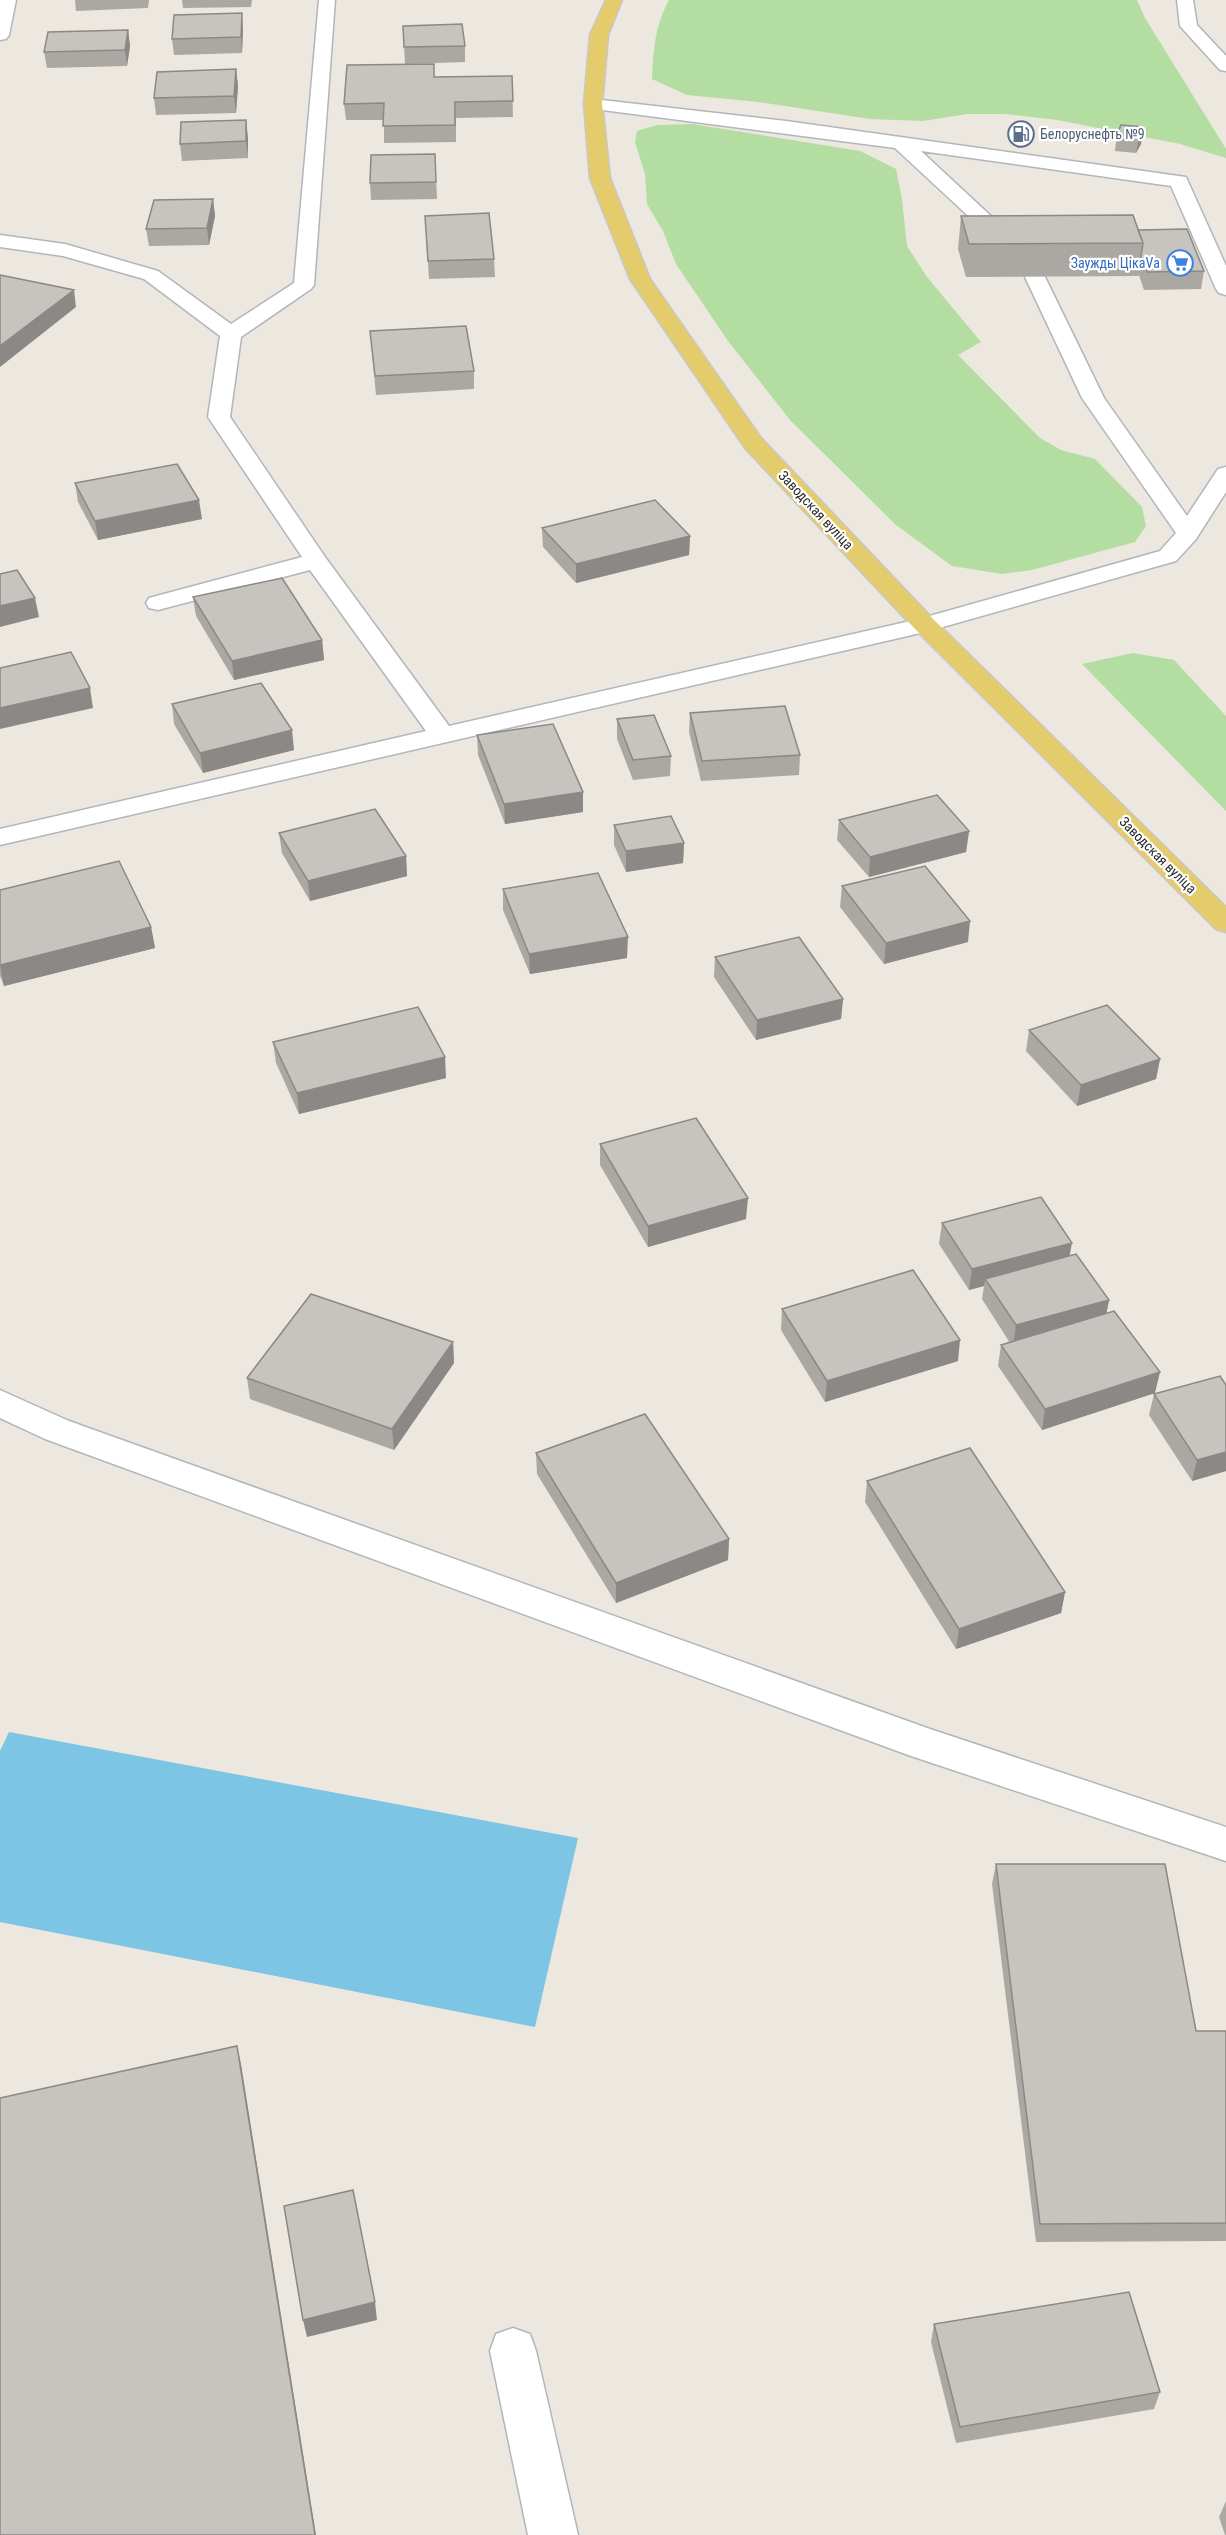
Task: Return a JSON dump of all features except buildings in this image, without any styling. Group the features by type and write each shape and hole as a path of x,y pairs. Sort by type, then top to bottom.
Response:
{"main road":[{"name":"Заводская вуліца","path":"614,0 599,35 592,104 600,178 640,279 753,443 925,625 1226,923"}],"street":[{"path":"0,35 8,0"},
{"path":"327,0 304,285 231,334 219,417 316,561 443,736"},
{"path":"1185,0 1189,26 1226,66"},
{"path":"592,104 786,127 1179,181 1226,289"},
{"path":"902,144 1014,249"},
{"path":"0,241 65,250 151,275 231,334"},
{"path":"1035,277 1093,398 1188,534"},
{"path":"0,837 925,625 1168,556 1188,534 1226,474"},
{"path":"158,603 316,561"},
{"path":"0,1403 57,1430 880,1728 1226,1844"},
{"path":"513,2351 553,2535"}],"green space":[{"path":"669,0 1137,0 1145,18 1226,149 1226,158 1180,144 1057,120 1005,114 967,114 923,121 870,119 758,102 687,95 652,79 656,38 664,9"},
{"path":"692,124 860,151 896,169 907,246 927,277 981,342 958,355 1040,438 1061,450 1095,459 1142,507 1146,526 1135,542 1032,570 1002,574 952,566 896,525 790,420 728,341 676,264 663,231 647,204 645,174 635,142 637,131 657,125"},
{"path":"1133,653 1174,660 1226,716 1226,811 1082,664"}],"water":[{"path":"9,1732 578,1838 535,2027 0,1922 0,1751"}],"place":[{"name":"Белоруснефть №9","path":"1021,134"},
{"name":"Заужды ЦікаVа","path":"1180,263"}]}
